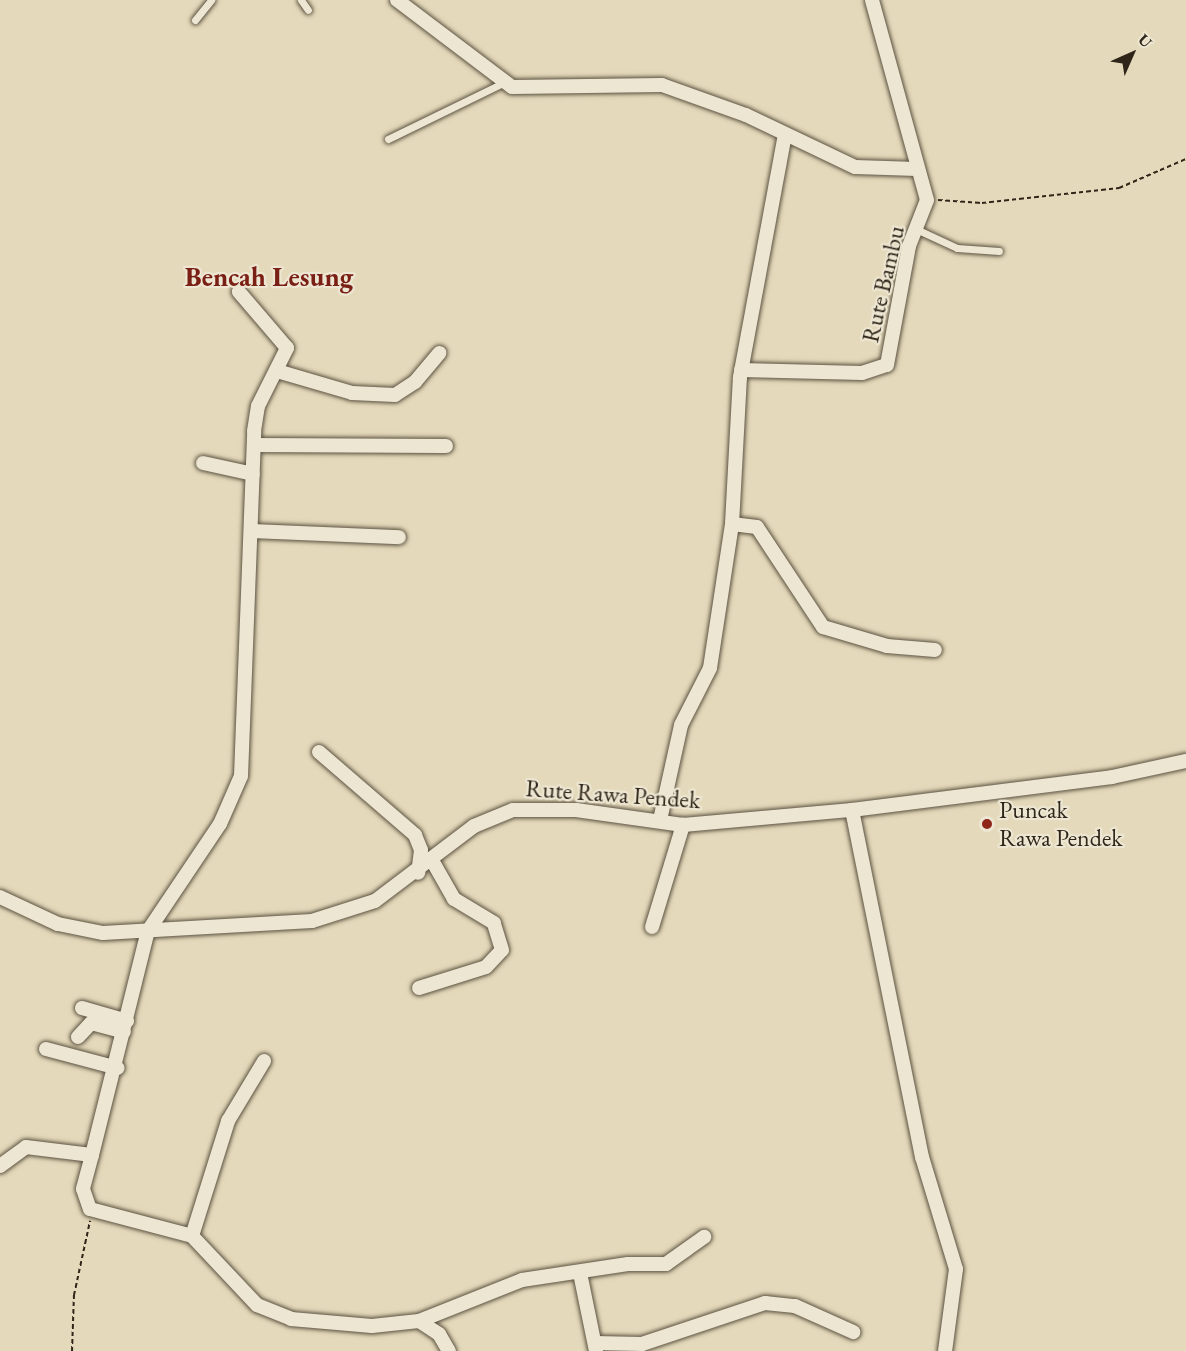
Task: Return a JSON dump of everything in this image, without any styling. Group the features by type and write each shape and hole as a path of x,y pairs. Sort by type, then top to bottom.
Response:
{"street":[{"path":"397,0 503,83 529,88 662,85 712,100 855,168 917,169"},
{"name":"Rute Bambu","path":"741,374 883,370 916,229 927,200 873,0"},
{"path":"660,820 681,725 710,668 732,524 741,374 785,135"},
{"path":"239,292 284,339 286,351 258,406 254,445 253,531 241,776 220,824 148,931 125,1026 118,1068 82,1195 98,1213 192,1236 249,1298 277,1316 372,1326 418,1321 502,1285 628,1264 666,1264 704,1237"},
{"path":"277,371 360,394 395,395 415,382 439,353"},
{"path":"254,445 446,446"},
{"path":"203,463 253,474"},
{"path":"732,524 757,527 822,627 887,646 935,650"},
{"path":"253,531 399,537"},
{"path":"319,752 414,836 421,850 418,873"},
{"name":"Rute Rawa Pendek","path":"0,897 73,928 148,931 321,919 375,901 433,862 474,826 513,810 576,810 683,825 852,810 1112,777 1186,761"},
{"path":"852,810 922,1157 956,1269 945,1351"},
{"path":"652,927 683,825"},
{"path":"419,988 486,967 502,950 494,923 454,899 433,862"},
{"path":"82,1008 125,1026"},
{"path":"78,1037 91,1023 125,1026"},
{"path":"45,1049 118,1068"},
{"path":"192,1236 228,1121 264,1061"},
{"path":"0,1166 26,1147 93,1155"},
{"path":"580,1273 595,1347 642,1344 765,1303 795,1306 853,1332"},
{"path":"418,1321 440,1334 449,1351"}],"lane":[{"path":"195,20 211,0"},
{"path":"301,0 308,10"},
{"path":"388,139 503,83"},
{"path":"916,229 964,250 999,251"}],"path":[{"path":"927,200 982,203 1119,188 1186,159"},
{"path":"72,1351 74,1295 88,1223 98,1213"}],"place":[{"name":"Puncak Rawa Pendek","path":"987,824"}],"district":[{"name":"Bencah Lesung","path":"269,277"}]}
